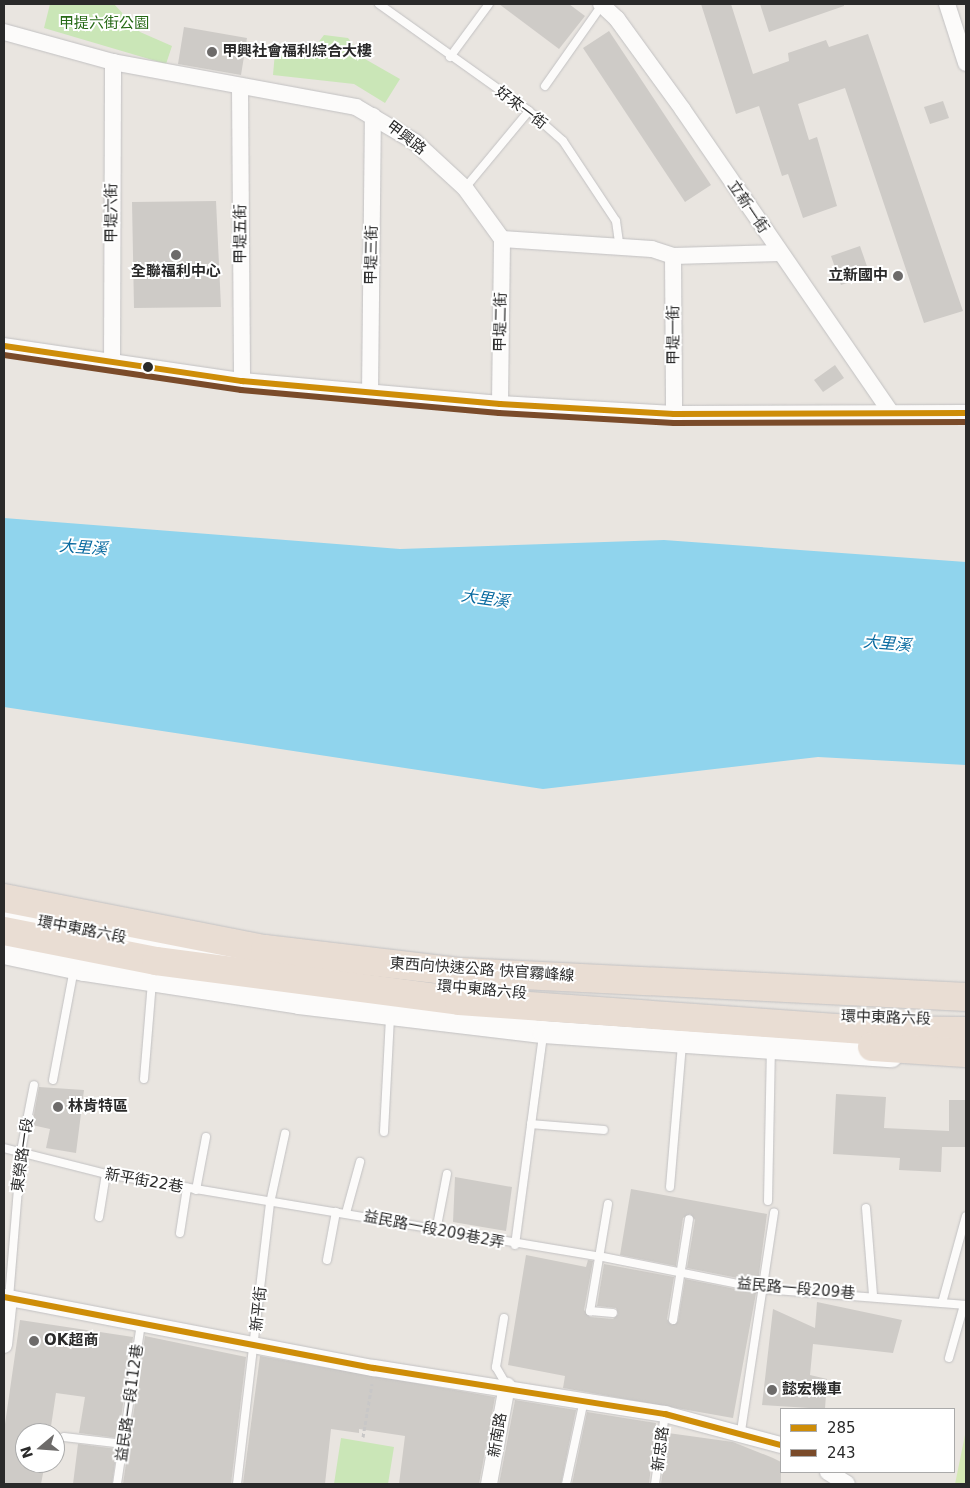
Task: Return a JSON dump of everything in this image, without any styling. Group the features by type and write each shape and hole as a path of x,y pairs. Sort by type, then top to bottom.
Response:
{"highway":[{"name":"東西向快速公路 快官霧峰線","path":"4,898 265,949 462,972 966,997"},
{"name":"東西向快速公路 快官霧峰線","path":"4,931 156,961 459,1001 710,1017 868,1030 966,1031"},
{"path":"710,1017 749,1034 802,1043 966,1053"}],"street":[{"name":"立新一街","path":"601,4 683,110 892,414"},
{"path":"948,4 965,58"},
{"name":"甲興路","path":"4,32 113,62 240,88 356,107 415,142 465,188 502,240"},
{"name":"甲堤六街","path":"112,363 113,62"},
{"name":"甲堤五街","path":"240,88 242,381"},
{"name":"甲堤三街","path":"370,394 373,116"},
{"path":"502,240 620,248 673,256 780,253"},
{"name":"甲堤二街","path":"500,404 502,240"},
{"name":"甲堤一街","path":"673,256 674,414"},
{"path":"4,346 242,381 370,394 500,404 674,414 966,413"},
{"name":"環中東路六段","path":"4,915 257,963 462,989 868,1019 966,1020"},
{"path":"4,953 74,968 152,981 390,1014 544,1032 771,1049 966,1060"},
{"path":"6,1297 374,1368 507,1386 665,1414 741,1431 780,1445"},
{"name":"東榮路一段","path":"4,1345 6,1297"},
{"name":"新南路","path":"489,1484 507,1386"},
{"path":"830,1473 847,1484"}],"lane":[{"name":"好來一街","path":"379,4 450,57 529,111 563,141 591,180 616,221 620,248"},
{"path":"450,57 489,4"},
{"path":"545,86 601,4"},
{"path":"465,188 529,111"},
{"path":"53,1080 74,968"},
{"path":"144,1079 152,981"},
{"path":"384,1132 390,1014"},
{"path":"515,1245 544,1032"},
{"path":"670,1187 682,1043"},
{"path":"768,1202 771,1049"},
{"name":"東榮路一段","path":"6,1297 21,1151 34,1085"},
{"path":"530,1124 604,1130"},
{"name":"新平街","path":"237,1484 255,1346 270,1203 285,1134"},
{"path":"196,1190 206,1137"},
{"name":"新平街22巷","path":"4,1148 21,1151 46,1162 270,1203"},
{"path":"346,1213 360,1162"},
{"path":"99,1217 106,1174"},
{"path":"436,1231 447,1174"},
{"path":"180,1233 187,1188"},
{"name":"益民路一段209巷2弄","path":"270,1203 346,1213 515,1245 598,1256"},
{"path":"608,1204 590,1311 613,1313"},
{"path":"866,1208 873,1295"},
{"path":"328,1260 336,1212"},
{"path":"741,1431 774,1212"},
{"path":"942,1303 966,1216"},
{"path":"673,1320 678,1275 689,1219"},
{"name":"益民路一段209巷","path":"598,1256 678,1275 763,1289 873,1295 965,1305"},
{"path":"949,1358 965,1305"},
{"path":"504,1318 496,1367 507,1386"},
{"name":"益民路一段112巷","path":"117,1484 142,1322"},
{"path":"566,1484 584,1400"},
{"name":"新忠路","path":"656,1484 665,1414"},
{"path":"65,1437 124,1444"}],"path":[{"path":"363,1438 374,1368"}],"green space":[{"name":"甲提六街公園","path":"50,4 114,4 140,32 172,46 166,64 44,28"},
{"path":"324,35 348,38 365,59 400,79 385,103 354,84 273,75 275,52 306,58"},
{"path":"966,1430 966,1484 955,1484"},
{"path":"341,1438 394,1447 388,1484 334,1484"}],"water":[{"name":"大里溪","path":"4,518 400,549 664,540 966,562 966,765 818,757 543,789 4,707"}],"building":[{"path":"499,4 569,4 585,16 559,49"},
{"path":"701,4 731,4 753,74 789,61 788,53 826,40 829,47 868,34 963,311 924,323 845,88 798,104 809,140 817,137 837,206 803,218 788,174 782,176 759,106 736,114"},
{"path":"760,4 844,4 844,6 769,32"},
{"name":"甲興社會福利綜合大樓","path":"184,27 247,38 241,75 178,64"},
{"path":"609,31 711,185 685,202 583,48"},
{"path":"943,101 949,118 930,124 924,107"},
{"name":"全聯福利中心","path":"216,201 221,307 134,308 132,202"},
{"path":"860,246 870,275 841,285 831,256"},
{"path":"835,365 844,378 823,392 814,380"},
{"name":"林肯特區","path":"39,1087 84,1090 76,1153 46,1148 50,1129 32,1125"},
{"path":"836,1094 886,1097 884,1128 949,1131 949,1100 966,1100 966,1147 942,1147 941,1172 899,1170 900,1158 833,1154"},
{"path":"455,1177 512,1187 506,1231 453,1222"},
{"path":"631,1189 767,1214 758,1282 687,1268 695,1220 690,1214 683,1218 676,1266 620,1255"},
{"path":"526,1255 586,1267 588,1260 593,1261 584,1310 590,1317 613,1319 618,1314 616,1308 597,1306 604,1264 674,1277 667,1319 672,1325 678,1321 685,1279 756,1293 733,1418 563,1388 565,1376 508,1365"},
{"path":"817,1302 902,1320 893,1353 813,1344 810,1375 827,1379 825,1408 762,1405 773,1309 815,1328"},
{"path":"20,1320 133,1337 118,1438 79,1433 85,1397 56,1393 52,1423 15,1423 15,1473 43,1473 41,1484 4,1484 4,1431"},
{"path":"145,1336 246,1357 231,1484 123,1484"},
{"path":"260,1356 495,1397 479,1484 399,1484 405,1436 359,1429 359,1433 331,1429 325,1484 243,1484"},
{"path":"515,1400 576,1410 561,1484 499,1484"},
{"path":"587,1412 656,1423 649,1484 572,1484"},
{"path":"668,1433 733,1442 780,1462 781,1484 661,1484"},
{"path":"78,1444 117,1449 112,1484 73,1484"}],"transit line":[{"name":"285","path":"4,346 242,381 500,404 674,414 966,413"},
{"name":"243","path":"4,355 241,390 499,413 674,423 966,422"},
{"name":"285","path":"4,1297 374,1368 665,1414 780,1445"}],"place":[{"name":"甲興社會福利綜合大樓","path":"212,52"},
{"name":"全聯福利中心","path":"176,255"},
{"name":"立新國中","path":"898,276"},
{"name":"林肯特區","path":"58,1107"},
{"name":"OK超商","path":"34,1341"},
{"name":"懿宏機車","path":"772,1390"}]}
